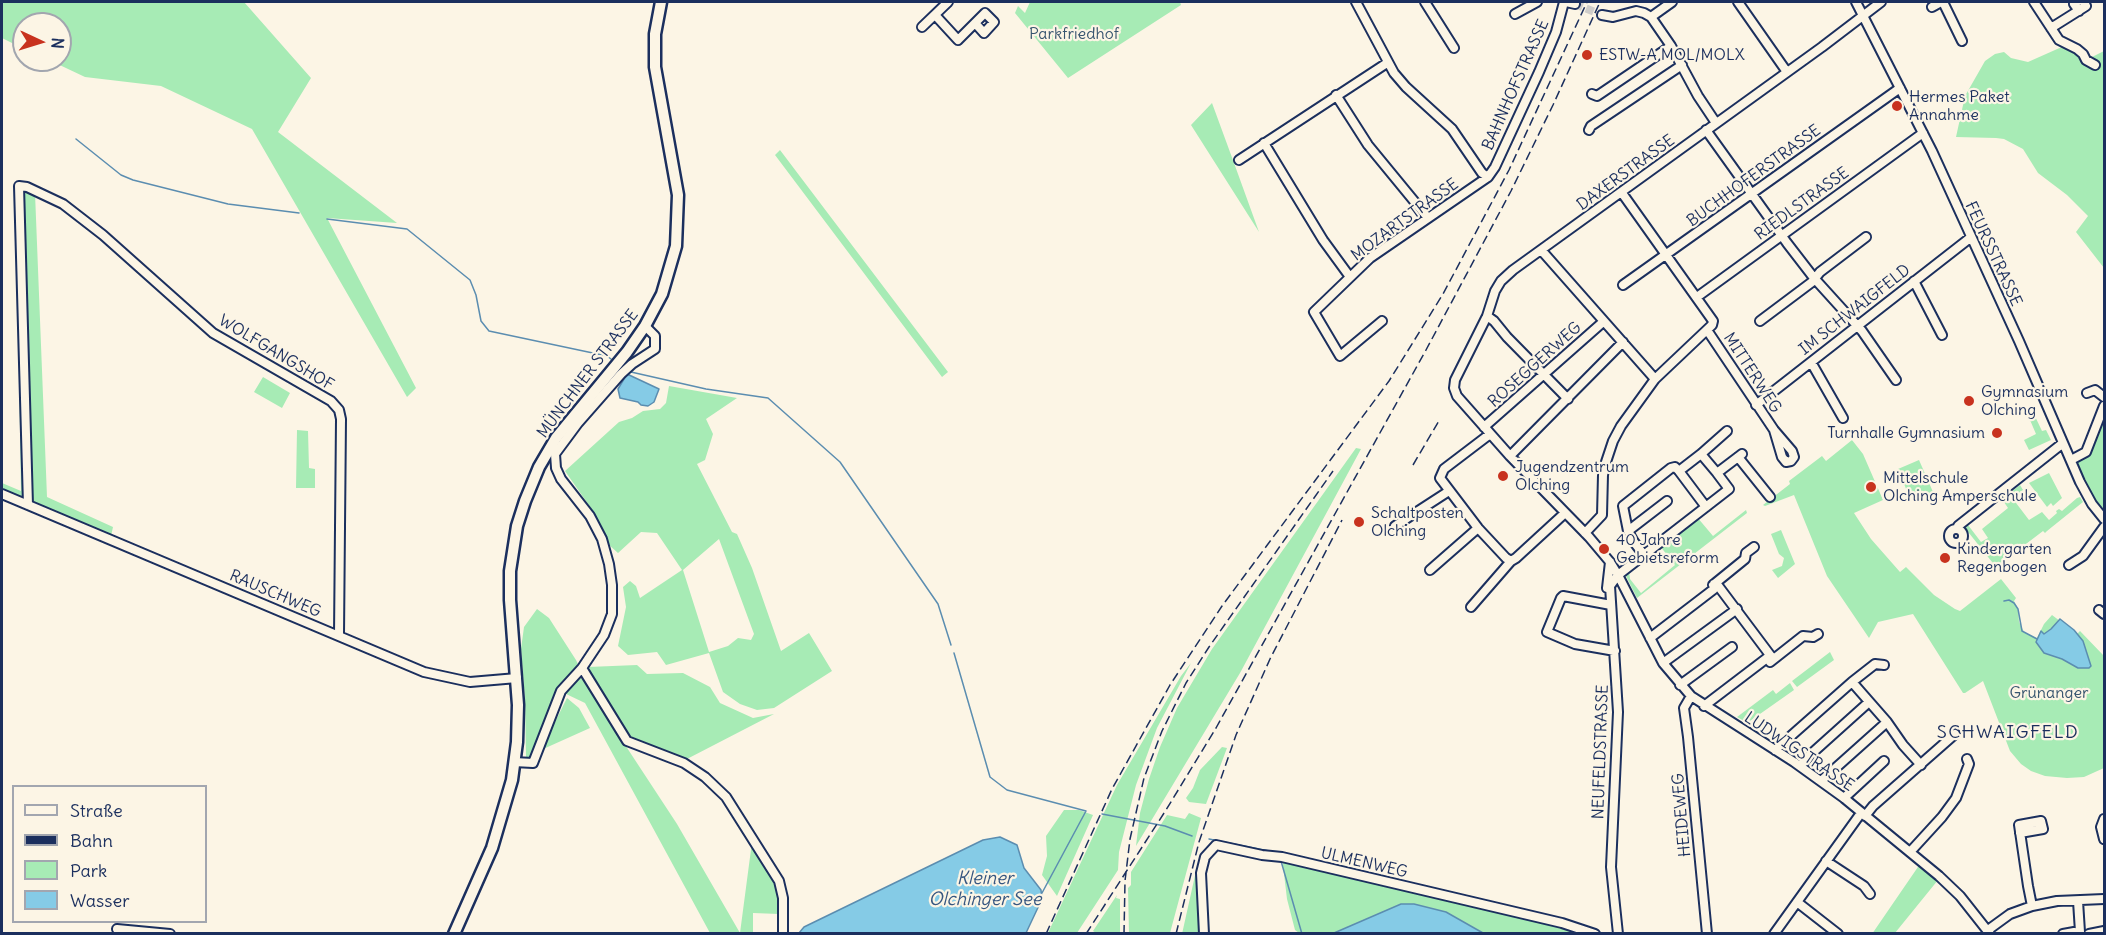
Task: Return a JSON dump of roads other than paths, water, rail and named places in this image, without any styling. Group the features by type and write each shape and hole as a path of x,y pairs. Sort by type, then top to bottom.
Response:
{"main road":[{"name":"MÜNCHNER STRASSE","path":"454,933 492,848 507,803 514,762 518,713 510,571 525,501 539,467 556,438 627,352 645,326 667,281 676,246 678,222 676,182 655,67 655,34 661,2"}],"street":[{"path":"922,27 948,2"},
{"path":"1356,2 1387,63 1406,87 1452,129 1482,173 1488,177"},
{"path":"1425,2 1454,48"},
{"path":"1515,14 1537,2"},
{"path":"1565,2 1575,4"},
{"name":"BAHNHOFSTRASSE","path":"1488,177 1495,167 1539,72 1556,32 1565,2"},
{"path":"1651,17 1672,2"},
{"path":"1738,2 1787,72"},
{"name":"FEURSSTRASSE","path":"1856,2 1923,133 2091,502 2104,519"},
{"name":"DAXERSTRASSE","path":"1454,390 1455,380 1487,316 1495,291 1501,281 1881,2"},
{"path":"1932,7 1942,2 1962,41"},
{"path":"2034,2 2059,40 2077,49 2086,60 2095,65"},
{"path":"2078,2 2074,4 2079,11"},
{"path":"2051,28 2086,6 2084,2"},
{"path":"1602,15 1613,17 1636,11 1644,12 1651,17 1671,46 1698,96 1716,123"},
{"path":"935,15 958,40 975,23"},
{"path":"1592,94 1597,96 1671,46"},
{"path":"1239,160 1387,63"},
{"path":"1589,130 1591,126 1682,65"},
{"name":"BUCHHOFERSTRASSE","path":"1623,285 1900,88"},
{"path":"1336,96 1368,145 1428,218"},
{"path":"1706,130 1781,235 1814,278 1857,326 1896,380"},
{"name":"RIEDLSTRASSE","path":"1697,297 1923,133"},
{"path":"1264,143 1323,240 1350,277"},
{"name":"MOZARTSTRASSE","path":"1382,321 1340,356 1314,312 1370,258 1488,177"},
{"name":"WOLFGANGSHOF","path":"28,505 19,186 27,187 63,204 103,235 213,333 331,401 339,410 341,418 339,635"},
{"name":"MITTERWEG","path":"1622,192 1713,321 1710,328 1756,405 1774,430"},
{"path":"1760,321 1866,237"},
{"name":"IM SCHWAIGFELD","path":"1756,405 1970,238"},
{"path":"1542,251 1655,379"},
{"path":"1914,281 1942,335"},
{"path":"1487,316 1568,399"},
{"name":"ROSEGGERWEG","path":"1484,427 1603,322"},
{"path":"514,762 533,763 561,691 582,668 608,627 612,614 612,585 602,539 590,516 561,479 556,468 555,454 578,423 621,374 655,349 655,336 645,326"},
{"path":"1585,532 1602,515 1603,475 1612,441 1634,406 1655,379 1710,328"},
{"path":"1510,456 1623,342"},
{"path":"1811,362 1843,418"},
{"name":"LUDWIGSTRASSE","path":"1454,390 1490,434 1585,532 1610,562 1663,663 1680,685 1704,706 1800,766 1844,798 1960,896 1989,932"},
{"path":"2087,393 2095,390 2104,397"},
{"path":"2071,460 2086,452 2104,406"},
{"path":"1679,471 1727,431"},
{"path":"1490,434 1441,472 1440,478 1478,528 1510,561"},
{"path":"1958,529 1958,526 2063,443"},
{"path":"1618,575 1729,489 1701,454"},
{"path":"1717,473 1741,455 1770,497"},
{"path":"1644,555 1629,531 1623,506 1671,468 1675,467 1679,471 1706,507"},
{"path":"1395,526 1449,491"},
{"name":"RAUSCHWEG","path":"2,494 424,672 470,682 517,678"},
{"path":"1629,531 1667,501"},
{"path":"1472,607 1510,561 1565,513"},
{"path":"2070,565 2083,556 2104,527"},
{"path":"1430,570 1478,528"},
{"path":"1650,638 1704,597 1703,592 1745,560 1746,553 1754,547"},
{"path":"1610,562 1607,584 1610,595"},
{"name":"NEUFELDSTRASSE","path":"1618,575 1612,581 1610,595 1618,712 1611,867 1618,933"},
{"path":"1715,584 1737,609 1773,659"},
{"path":"1611,605 1563,596 1547,632 1575,644 1615,651"},
{"path":"1663,663 1737,609"},
{"path":"1704,706 1767,658 1773,659 1803,636 1813,638 1818,634"},
{"path":"1680,685 1732,647"},
{"path":"1775,750 1875,664 1884,665"},
{"path":"582,668 627,741 684,763 705,777 726,797 779,881 783,898 783,933"},
{"path":"1852,682 1921,765"},
{"name":"HEIDEWEG","path":"1691,696 1684,708 1707,933"},
{"path":"1800,766 1869,702"},
{"path":"1821,781 1887,722"},
{"path":"1774,933 1863,814 1955,734"},
{"path":"1910,852 1956,798 1969,764 1967,759"},
{"path":"1844,798 1884,761"},
{"path":"2104,819 2101,827 2104,839"},
{"path":"2020,833 2032,906"},
{"name":"ULMENWEG","path":"1204,933 1201,873 1204,856 1216,844 1262,855 1282,856 1562,923 1595,933"},
{"path":"1826,861 1864,886 1870,894"},
{"path":"1989,932 2010,914 2032,906 2056,901 2104,899"},
{"path":"2078,901 2081,933"},
{"path":"1797,902 1838,933"},
{"path":"117,929 170,933"},
{"path":"2063,933 2104,931"}],"water":[{"path":"627,374 659,389 654,402 648,406 620,398 618,389"},
{"path":"2060,619 2083,641 2091,666 2089,668 2078,668 2044,653 2036,642 2041,631 2044,634"},
{"name":"Kleiner Olchinger See","path":"1000,837 1017,845 1024,868 1041,890 1042,899 1026,933 799,933 804,927 983,840"},
{"path":"1401,904 1414,904 1446,912 1483,933 1334,933"}],"waterway":[{"path":"76,139 121,175 133,180 228,204 299,213"},
{"path":"327,219 407,229 470,280 476,295 481,321 489,331 607,356 611,359"},
{"path":"631,372 706,389 768,398 840,462 938,604 951,645"},
{"path":"2004,601 2009,600 2014,603 2018,609 2022,631 2037,639"},
{"path":"954,653 990,777 1007,790 1086,811 1042,893"},
{"path":"1102,814 1165,826 1192,836"},
{"path":"1209,839 1279,853"},
{"path":"1281,861 1302,934"}],"tunnel":[{"path":"1575,4 1602,15"}],"railway":[{"path":"1046,934 1112,789 1170,685 1222,606 1389,381 1443,294 1509,170 1587,2"},
{"path":"1086,934 1216,728 1426,350 1511,191 1600,2"},
{"path":"1413,465 1440,419"},
{"path":"1124,934 1125,881 1130,839 1144,778 1162,731 1186,683 1209,647 1333,471"},
{"path":"1176,934 1199,842 1236,735 1270,659 1342,520"}],"place":[{"name":"ESTW-A MOL/MOLX","path":"1587,55"},
{"name":"Hermes Paket Annahme","path":"1897,106"},
{"name":"Gymnasium Olching","path":"1969,401"},
{"name":"Turnhalle Gymnasium","path":"1997,433"},
{"name":"Jugendzentrum Olching","path":"1503,476"},
{"name":"Mittelschule Olching Amperschule","path":"1871,487"},
{"name":"Schaltposten Olching","path":"1359,522"},
{"name":"40 Jahre Gebietsreform","path":"1604,549"},
{"name":"Kindergarten Regenbogen","path":"1945,558"}],"district":[{"name":"SCHWAIGFELD","path":"2008,733"}],"park label":[{"name":"Parkfriedhof","path":"1074,34"},
{"name":"Grünanger","path":"2049,693"}]}
